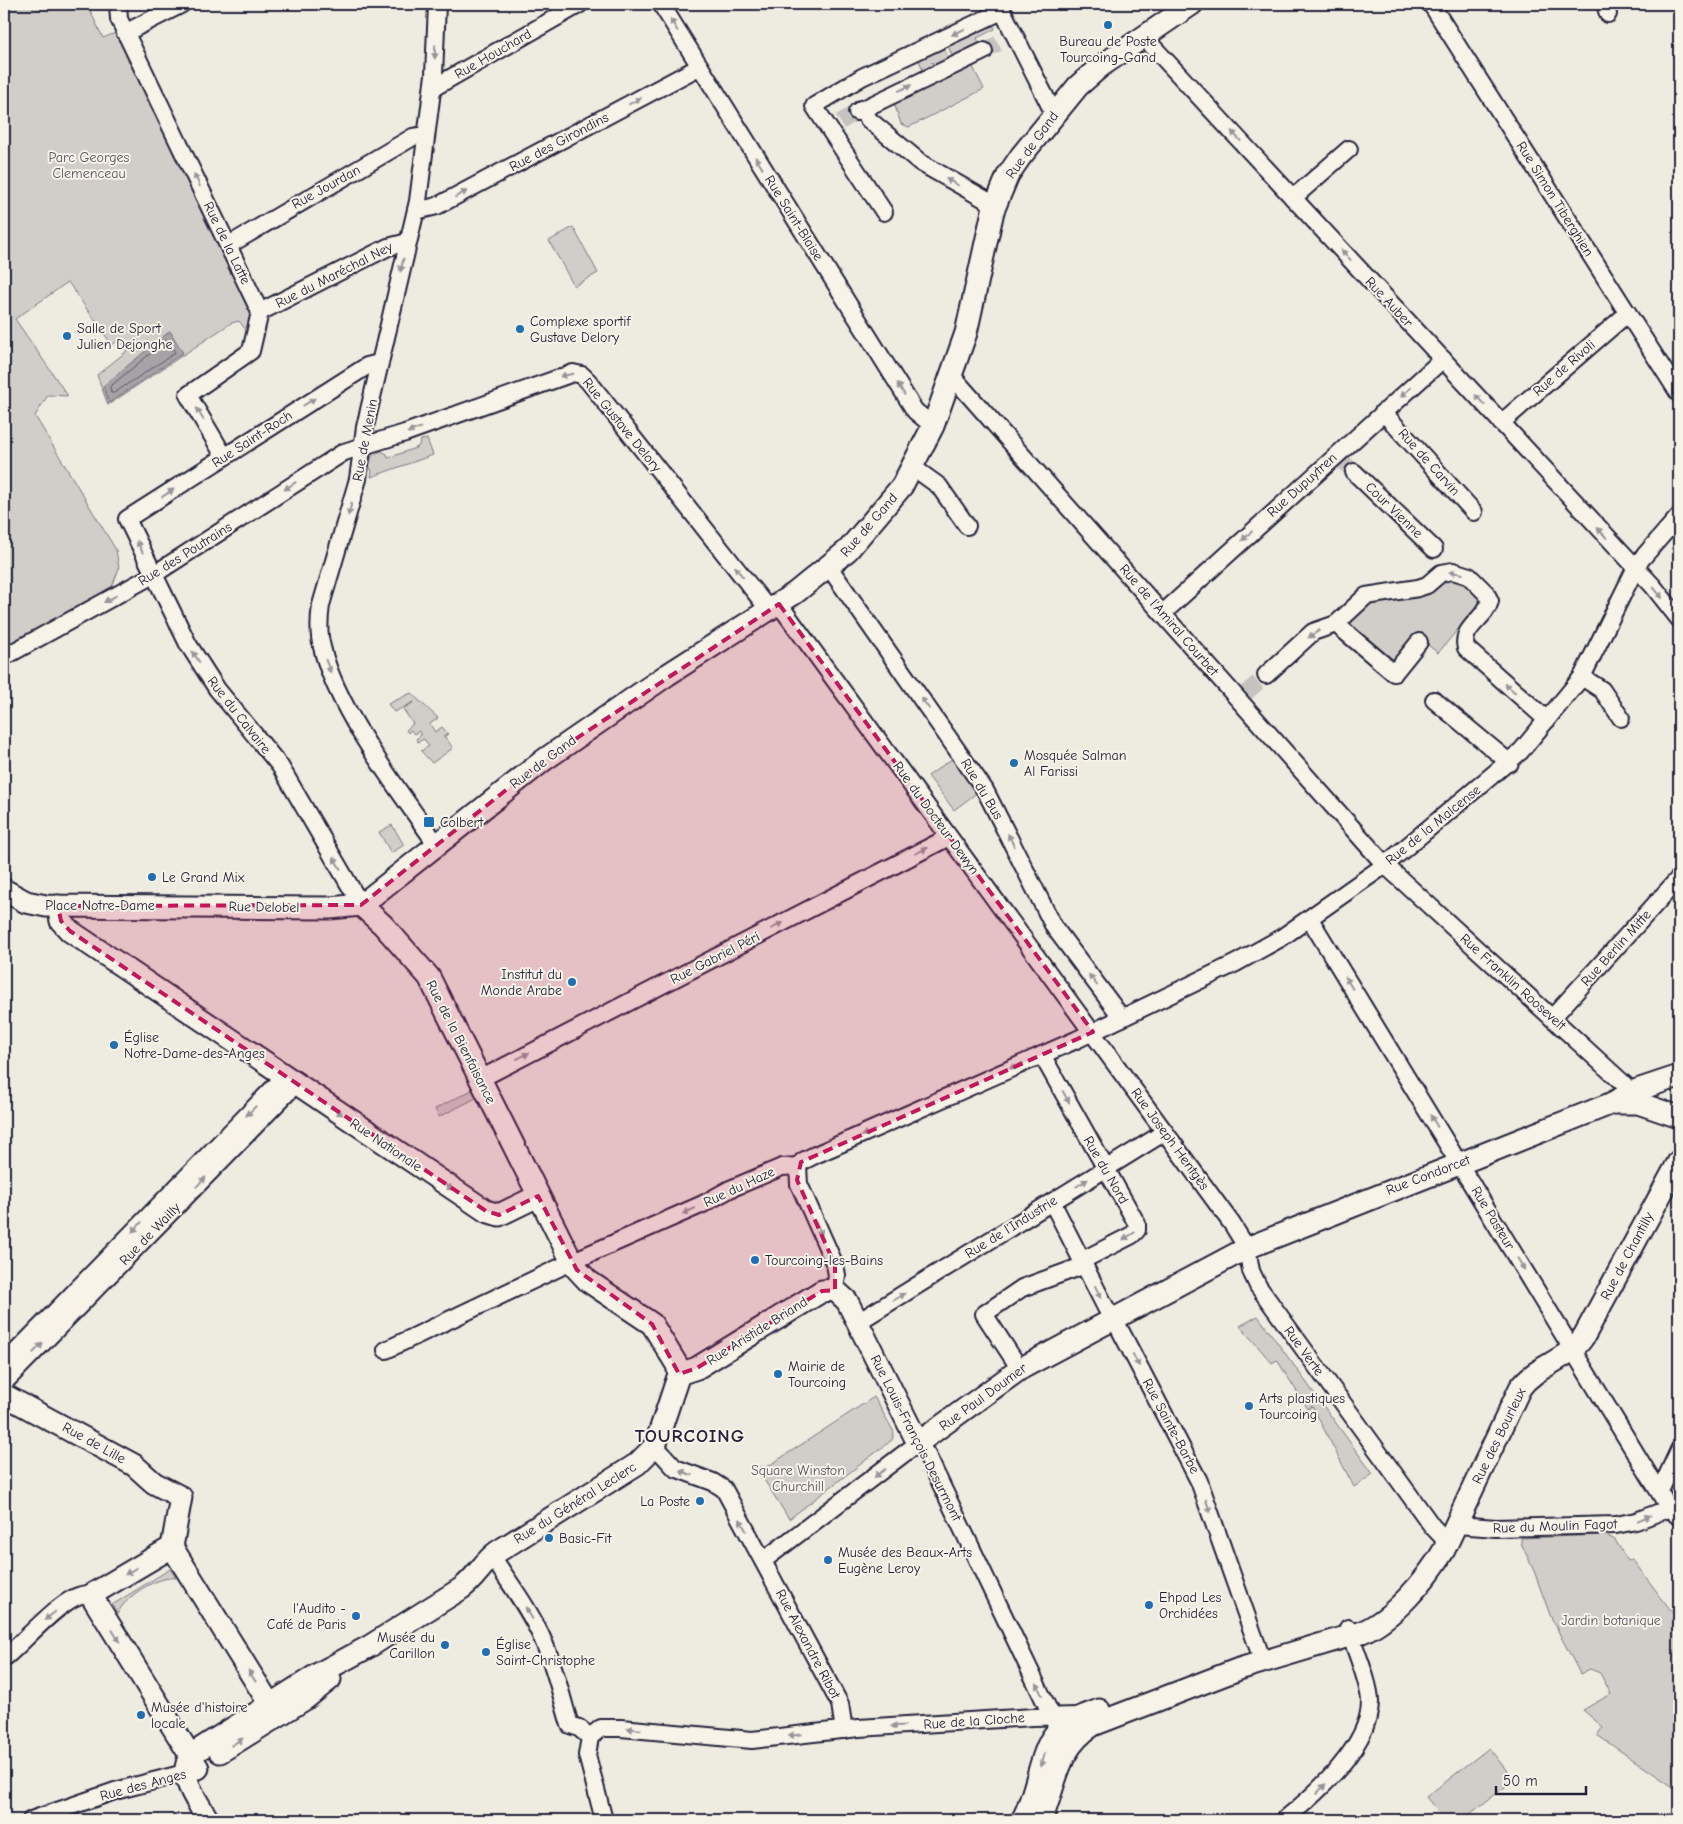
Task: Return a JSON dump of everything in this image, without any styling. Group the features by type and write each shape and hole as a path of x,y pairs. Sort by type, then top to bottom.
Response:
{"main road":[{"name":"Rue de Gand","path":"361,905 558,750 667,675 774,607 829,567 852,545 897,494 914,468 933,426 952,376 973,310 995,205 1004,182 1014,166 1054,114 1092,72 1143,36 1171,10 1192,4"},
{"name":"Place Notre-Dame","path":"4,890 23,901 35,904 58,906 166,906"},
{"name":"Rue Delobel","path":"166,906 345,908 361,905"},
{"name":"Rue de la Bienfaisance","path":"361,905 378,920 425,970 538,1196"},
{"name":"Rue Nationale","path":"58,906 61,921 70,932 493,1215 502,1214 538,1196"},
{"name":"Rue Condorcet","path":"1247,1248 1459,1163 1610,1104 1633,1097 1679,1077"},
{"path":"1679,1077 1672,1095 1679,1116"},
{"path":"1633,1097 1679,1116"},
{"name":"Rue de Chantilly","path":"1573,1350 1584,1336 1679,1161"},
{"path":"538,1196 571,1262 585,1278 652,1324 677,1365 679,1374 655,1446"},
{"name":"Rue Paul Doumer","path":"918,1443 1020,1369 1112,1318 1247,1248"},
{"name":"Rue Louis-François Desurmont","path":"835,1290 847,1301 918,1443"},
{"name":"Rue Aristide Briand","path":"679,1374 697,1368 822,1291 835,1290"},
{"name":"Rue des Bourleux","path":"1452,1534 1520,1388 1527,1379 1573,1350"},
{"name":"Rue de Lille","path":"4,1394 134,1465 154,1483 181,1497 172,1547"},
{"name":"Rue du Général Leclerc","path":"192,1773 273,1711 314,1694 370,1646 464,1587 492,1556 637,1464 655,1446"},
{"path":"1022,1820 1034,1791 1055,1724 1083,1724 1104,1720 1261,1657 1350,1632 1403,1600 1429,1572 1452,1534"},
{"path":"208,1820 192,1773 91,1595 172,1547 273,1711"},
{"path":"1041,1820 1064,1753 1083,1724"}],"street":[{"name":"Rue de la Latte","path":"118,4 119,19 260,312"},
{"path":"126,33 182,4"},
{"name":"Rue de Menin","path":"436,4 433,88 416,211 379,362 358,479 321,605 319,625 322,646 328,666 353,718 437,845"},
{"name":"Rue Houchard","path":"433,88 580,4"},
{"name":"Rue Saint-Blaise","path":"661,4 915,411 933,426"},
{"name":"Rue Simon Tiberghien","path":"1431,4 1679,394"},
{"path":"884,212 834,126 814,106 862,77 1000,7 1008,39 1054,114"},
{"name":"Rue Auber","path":"1143,36 1636,568 1679,619"},
{"path":"984,51 859,110 921,163 995,205"},
{"name":"Rue des Girondins","path":"416,211 437,206 700,68"},
{"name":"Rue Jourdan","path":"229,245 409,140 426,135"},
{"path":"1293,198 1349,149"},
{"name":"Rue du Maréchal Ney","path":"260,312 388,247 408,242"},
{"path":"224,456 188,395 251,351 260,312"},
{"name":"Rue de Rivoli","path":"1501,423 1628,313"},
{"name":"Rue Dupuytren","path":"1163,613 1344,462 1384,412 1443,360"},
{"name":"Rue Saint-Roch","path":"127,519 367,366 379,362"},
{"name":"Rue Gustave Delory","path":"363,447 561,376 573,373 582,375 774,607"},
{"name":"Rue de l'Amiral Courbet","path":"952,376 1163,613 1243,697 1385,865"},
{"name":"Rue de Carvin","path":"1384,412 1474,512"},
{"name":"Rue des Poutrains","path":"4,657 153,575 337,455 363,447"},
{"name":"Cour Vienne","path":"1344,462 1434,549"},
{"path":"914,468 940,486 967,526"},
{"name":"Rue de la Malcense","path":"1093,1032 1256,952 1310,918 1385,865 1510,763 1582,677 1642,558 1679,516"},
{"name":"Rue du Calvaire","path":"127,519 194,655 217,689 280,766 361,905"},
{"name":"Rue du Bus","path":"829,567 986,790 1054,926 1122,1018"},
{"path":"1266,675 1313,632 1336,624 1366,596 1422,587 1436,576 1446,572 1464,574 1482,589 1490,601 1487,609 1466,634 1466,648 1547,720"},
{"name":"Rue du Docteur Dewyn","path":"774,607 949,837 1093,1032"},
{"path":"1336,624 1394,673 1420,642"},
{"path":"1582,677 1602,690 1621,718"},
{"path":"1434,700 1510,763"},
{"name":"Rue Gabriel Péri","path":"480,1079 949,837"},
{"name":"Rue Franklin Roosevelt","path":"1385,865 1552,1018 1633,1097"},
{"name":"Rue Berlin Mitte","path":"1552,1018 1679,878"},
{"name":"Rue Pasteur","path":"1310,918 1660,1491 1676,1510"},
{"name":"Rue du Haze","path":"386,1350 571,1262 654,1227 778,1168 798,1166 811,1157 1093,1032"},
{"name":"Rue Joseph Hentgès","path":"1093,1032 1247,1248"},
{"name":"Rue du Nord","path":"1042,1055 1105,1169 1136,1220 1137,1230 1132,1235 1084,1262"},
{"name":"Rue de Wailly","path":"4,1364 291,1080"},
{"name":"Rue de Wailly","path":"4,1383 291,1080"},
{"name":"Rue de l'Industrie","path":"858,1322 1165,1132"},
{"path":"798,1166 799,1184 835,1266 837,1279 835,1290"},
{"name":"Rue Sainte-Barbe","path":"1052,1202 1200,1481 1261,1657"},
{"name":"Rue Verte","path":"1247,1248 1251,1271 1258,1286 1432,1526 1452,1534"},
{"path":"1020,1369 984,1314 1022,1288 1084,1262"},
{"name":"Rue Paul Doumer","path":"764,1560 918,1443"},
{"name":"Rue Louis-François Desurmont","path":"918,1443 926,1455 1055,1724 1061,1742 1058,1768"},
{"path":"655,1446 675,1468 713,1482 724,1489 764,1560"},
{"path":"1660,1491 1679,1450"},
{"name":"Rue du Moulin Fagot","path":"1452,1534 1496,1528 1616,1525 1636,1522 1676,1510"},
{"path":"492,1556 525,1606 541,1636 551,1661 570,1725 579,1728 590,1737 587,1749 588,1763 604,1820"},
{"name":"Rue Alexandre Ribot","path":"764,1560 840,1704 844,1730"},
{"path":"4,1658 20,1646 32,1631 75,1596 82,1594 91,1595"},
{"path":"1284,1820 1316,1795 1337,1771 1352,1749 1367,1716 1369,1696 1350,1632"},
{"name":"Rue de la Cloche","path":"590,1737 596,1731 608,1727 740,1740 844,1730 1055,1724"},
{"name":"Rue des Anges","path":"31,1820 115,1791 192,1773"}],"highlighted area":[{"path":"779,604 1093,1032 801,1162 797,1180 835,1265 835,1290 822,1291 697,1368 679,1374 652,1324 577,1270 538,1196 499,1215 486,1211 70,931 61,921 58,906 361,905 544,760"}],"green space":[{"name":"Parc Georges Clemenceau","path":"4,4 87,4 103,38 118,32 255,311 250,335 239,321 231,323 108,405 97,375 127,351 119,340 112,345 68,282 15,319 68,396 48,395 35,416 116,550 119,568 111,590 4,646"},
{"path":"992,22 995,29 977,38 979,43 952,56 947,43"},
{"path":"942,45 950,61 935,68 932,62 934,67 924,72 917,56"},
{"path":"971,63 984,89 909,127 901,124 893,100"},
{"path":"573,227 598,273 574,286 549,241"},
{"path":"427,439 433,455 371,477 372,471 369,466 372,456 381,451 387,454 388,458 418,447 421,440"},
{"path":"1463,578 1479,597 1479,604 1438,653 1418,637 1393,665 1345,626 1365,603 1441,580"},
{"path":"411,693 438,718 430,724 435,732 442,727 448,734 443,737 453,748 432,763 421,751 429,746 424,739 418,742 416,739 421,735 419,731 414,734 411,730 408,733 406,730 413,724 403,709 414,702 394,712 388,704"},
{"path":"953,758 978,792 954,810 928,776"},
{"path":"392,825 404,845 391,853 379,832"},
{"path":"472,1090 478,1091 480,1096 439,1117 435,1109"},
{"path":"1258,1316 1373,1474 1354,1487 1312,1406 1308,1409 1277,1360 1272,1363 1240,1326"},
{"name":"Square Winston Churchill","path":"874,1397 894,1432 892,1440 789,1519 756,1467 767,1467"},
{"name":"Jardin botanique","path":"1606,1535 1615,1540 1628,1561 1632,1559 1679,1621 1679,1791 1597,1735 1603,1727 1583,1710 1611,1694 1600,1673 1590,1669 1580,1674 1550,1615 1534,1571 1521,1543 1521,1538"},
{"path":"170,1569 176,1578 160,1580 143,1588 121,1607 118,1614 112,1605"},
{"path":"1489,1748 1514,1780 1462,1820 1445,1820 1426,1797"}],"water":[{"path":"170,331 183,353 109,403 103,386"}],"tunnel":[{"path":"984,51 1001,42"},
{"path":"840,122 857,112"},
{"path":"1342,461 1354,472"},
{"path":"1246,693 1266,675"}],"place":[{"name":"Bureau de Poste Tourcoing-Gand","path":"1108,25"},
{"name":"Complexe sportif Gustave Delory","path":"520,329"},
{"name":"Salle de Sport Julien Dejonghe","path":"67,336"},
{"name":"Mosquée Salman Al Farissi","path":"1014,763"},
{"name":"Colbert","path":"429,822"},
{"name":"Le Grand Mix","path":"152,877"},
{"name":"Institut du Monde Arabe","path":"572,982"},
{"name":"Église Notre-Dame-des-Anges","path":"114,1045"},
{"name":"Tourcoing-les-Bains","path":"755,1260"},
{"name":"Mairie de Tourcoing","path":"778,1374"},
{"name":"Arts plastiques Tourcoing","path":"1249,1406"},
{"name":"La Poste","path":"700,1501"},
{"name":"Basic-Fit","path":"549,1538"},
{"name":"Musée des Beaux-Arts Eugène Leroy","path":"828,1560"},
{"name":"Ehpad Les Orchidées","path":"1149,1605"},
{"name":"l'Audito - Café de Paris","path":"356,1616"},
{"name":"Musée du Carillon","path":"445,1645"},
{"name":"Église Saint-Christophe","path":"486,1652"},
{"name":"Musée d'histoire locale","path":"141,1715"}],"district":[{"name":"TOURCOING","path":"690,1436"}]}
